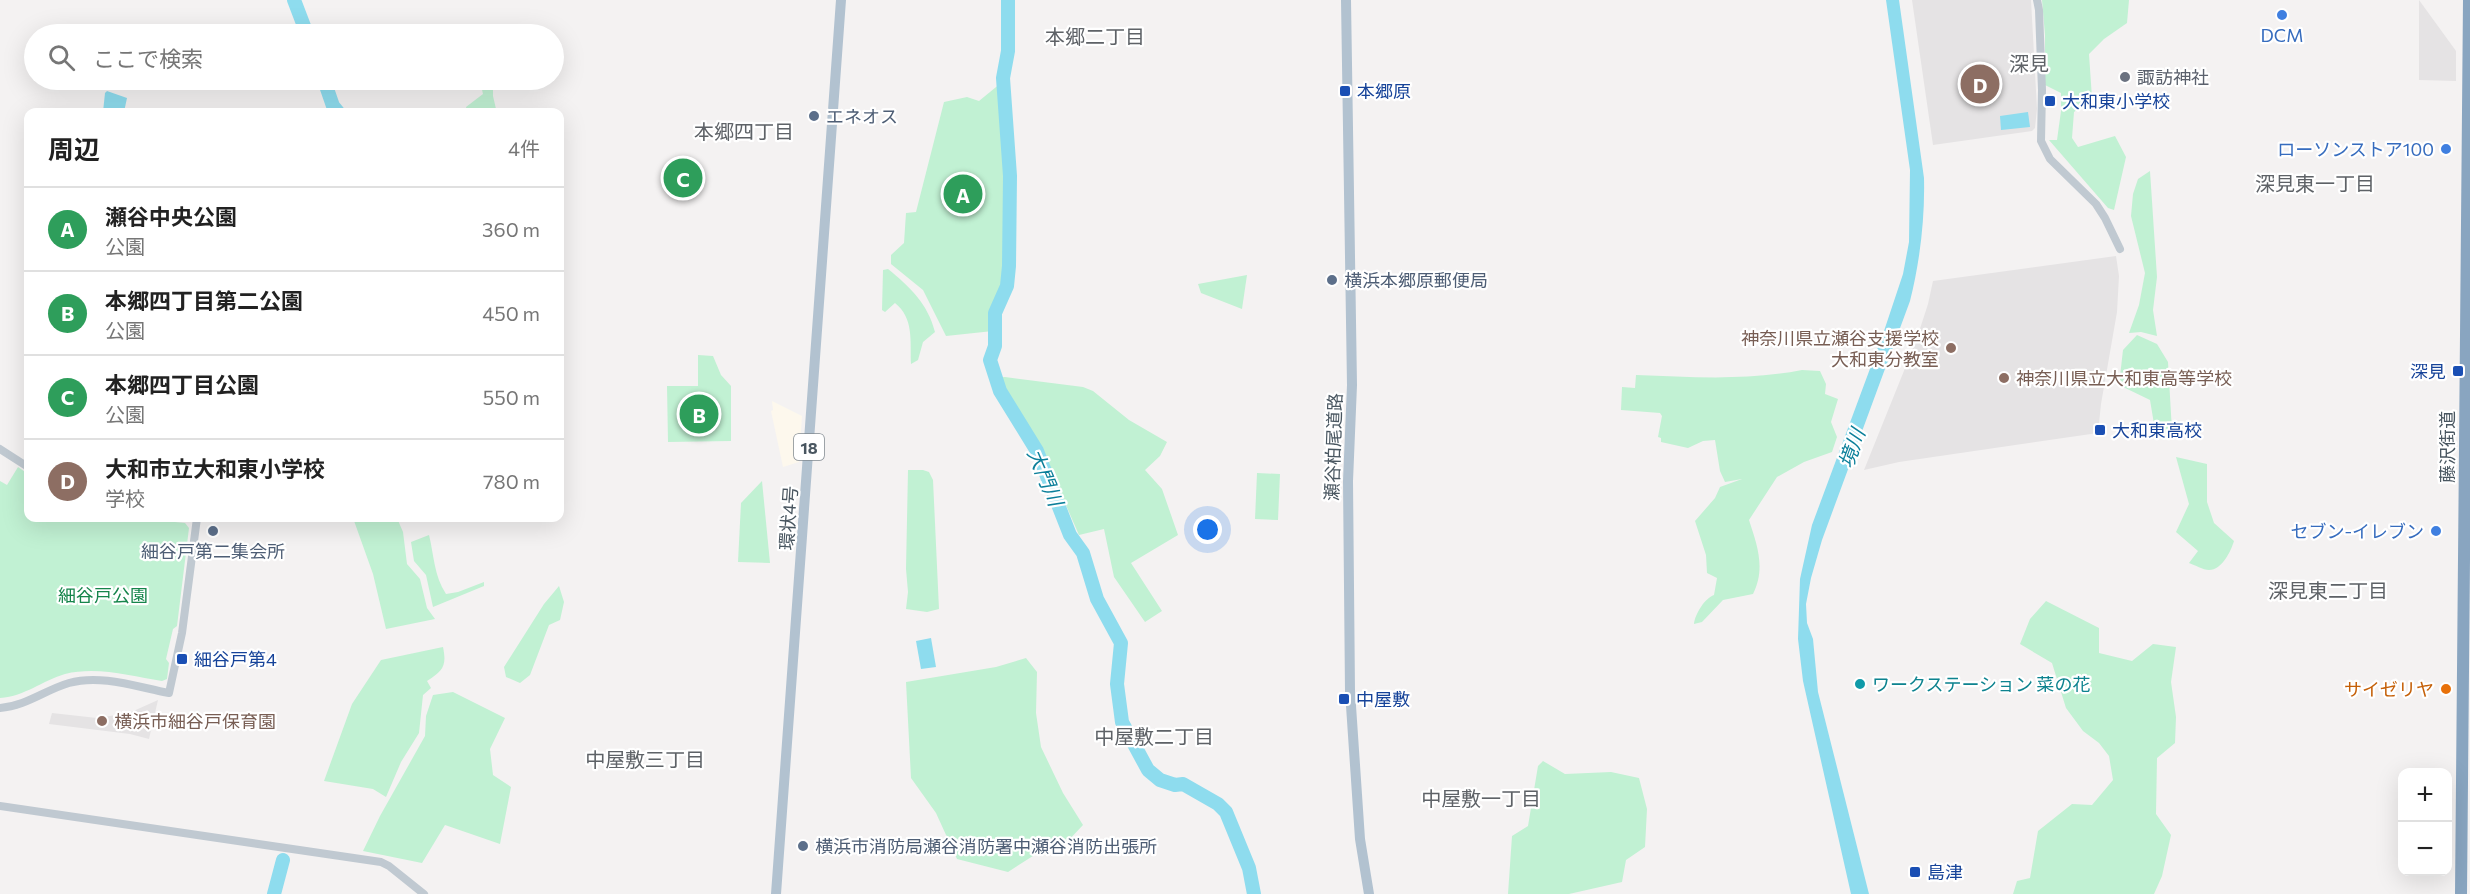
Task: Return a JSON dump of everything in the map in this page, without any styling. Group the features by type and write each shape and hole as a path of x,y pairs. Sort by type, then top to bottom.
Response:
{"highway":[{"name":"藤沢街道","path":"2461,894 2469,0"}],"main road":[{"name":"環状4号","path":"776,894 841,0"},
{"name":"瀬谷柏尾道路","path":"1346,0 1352,385 1348,492 1350,691 1360,839 1368,894"}],"street":[{"path":"2037,0 2042,90 2041,141 2050,159 2096,204 2106,218 2120,249"},
{"path":"0,449 24,464"},
{"path":"0,708 28,702 50,690 70,683 89,680 169,693 183,633 197,522"},
{"path":"0,806 381,862 424,894"}],"shaded area":[{"path":"1912,0 2031,0 2037,109 2035,128 2032,131 1933,145"},
{"path":"2419,0 2456,51 2456,81 2419,80"},
{"name":"神奈川県立大和東高等学校","path":"2116,256 2119,276 2117,312 2098,433 1899,462 1864,470 1916,341 1933,281"},
{"path":"772,401 802,416 799,462 783,467 771,411 773,410"},
{"name":"横浜市細谷戸保育園","path":"158,700 149,739 130,734 49,724 52,713 97,718 129,713"}],"green space":[{"path":"2042,0 2129,0 2127,23 2104,39 2089,54 2092,98 2074,112 2072,138 2078,147 2115,136 2126,157 2114,210 2108,208 2049,140 2057,140 2061,93 2045,85"},
{"path":"1001,83 1008,265 1005,286 997,302 993,331 946,336 923,290 891,264 891,255 904,243 906,213 916,212 944,102 967,97 979,101"},
{"path":"482,90 493,90 496,108 466,108 466,107 483,94"},
{"path":"678,160 696,161 687,197 670,195"},
{"path":"2150,171 2157,277 2153,310 2157,336 2141,332 2129,333 2139,305 2145,273 2131,216 2133,194 2138,179"},
{"path":"888,269 904,282 923,305 935,332 923,342 918,360 911,364 910,330 905,316 895,303 885,312 882,310 883,270"},
{"path":"1247,275 1242,309 1201,293 1198,284"},
{"path":"2137,335 2157,344 2168,362 2172,431 2156,436 2150,400 2119,385 2123,350"},
{"path":"698,355 713,356 721,375 731,386 731,441 668,442 667,386 698,386"},
{"path":"1802,370 1820,371 1826,384 1825,394 1838,399 1831,422 1837,437 1832,452 1804,462 1777,477 1749,520 1760,566 1753,594 1723,600 1702,622 1694,624 1701,607 1707,599 1714,595 1717,578 1707,573 1706,555 1695,521 1715,498 1720,487 1742,479 1725,482 1720,471 1715,440 1703,441 1688,448 1661,442 1661,438 1658,437 1662,416 1660,413 1621,410 1622,387 1635,388 1636,375 1740,377"},
{"path":"1005,377 1083,387 1093,391 1129,420 1167,442 1160,456 1145,470 1162,489 1178,535 1131,563 1162,611 1145,622 1114,577 1104,529 1079,535 1037,439 994,378"},
{"path":"2176,457 2207,464 2207,502 2214,523 2234,541 2225,559 2214,569 2204,569 2189,563 2198,551 2176,532 2189,504"},
{"name":"細谷戸公園","path":"18,467 24,471 24,522 185,523 189,528 177,626 173,629 166,659 169,663 167,679 162,681 114,673 77,672 56,677 18,694 0,698 0,481 7,485"},
{"path":"908,470 929,472 933,480 939,609 927,612 906,609"},
{"path":"1257,473 1280,474 1278,520 1255,519"},
{"path":"762,481 770,563 738,562 741,503"},
{"path":"354,522 399,522 403,532 407,564 420,579 427,608 435,619 386,629 373,574"},
{"path":"429,535 437,573 446,594 484,582 484,586 433,607 426,575 414,561 411,542"},
{"path":"559,586 564,602 560,620 549,625 530,675 520,683 506,677 504,667 544,604"},
{"path":"2046,601 2099,628 2099,653 2132,661 2153,644 2176,647 2171,682 2176,717 2175,743 2157,758 2156,814 2171,835 2162,876 2154,894 2013,894 2017,881 2030,878 2038,831 2072,804 2092,805 2113,780 2109,756 2099,743 2083,731 2066,708 2052,663 2020,644 2030,619"},
{"path":"443,647 444,663 437,674 427,681 431,688 423,695 419,733 401,762 386,797 373,789 324,781 352,704 381,660"},
{"path":"1026,658 1037,672 1036,713 1041,747 1063,793 1083,825 1066,843 1036,854 1008,872 957,859 936,813 911,778 906,682 996,667"},
{"path":"453,692 505,718 490,749 493,775 511,787 500,844 445,825 422,863 363,851 425,736 426,716 433,695"},
{"path":"1543,761 1565,774 1611,772 1639,778 1647,809 1645,847 1626,860 1622,882 1569,894 1508,894 1512,836 1528,826 1538,766"}],"water":[{"name":"境川","path":"1886,0 1899,0 1924,178 1923,224 1917,271 1910,301 1822,540 1806,604 1807,623 1813,639 1818,692 1869,894 1851,894 1803,681 1798,639 1800,579 1812,525 1884,331 1903,274 1909,242 1910,170"},
{"path":"107,91 127,98 125,108 103,108"},
{"path":"2028,112 2030,127 2001,130 2000,116"},
{"path":"931,638 936,667 921,669 916,641"}],"waterway":[{"path":"294,0 303,24"},
{"name":"大門川","path":"1008,0 1008,51 1003,78 1010,176 1009,266 1007,286 995,313 995,346 990,360 1000,391 1037,451 1070,535 1083,553 1097,599 1121,643 1117,684 1122,722 1148,770 1160,780 1175,785 1183,784 1218,804 1226,812 1249,868 1254,894"},
{"path":"327,90 335,108"},
{"path":"274,894 283,860"}],"place":[{"name":"DCM","path":"2282,15"},
{"name":"諏訪神社","path":"2125,77"},
{"name":"大和市立大和東小学校","path":"1980,84"},
{"name":"本郷原","path":"1345,91"},
{"name":"大和東小学校","path":"2050,101"},
{"name":"エネオス","path":"814,116"},
{"name":"ローソンストア100","path":"2446,149"},
{"name":"本郷四丁目公園","path":"683,178"},
{"name":"瀬谷中央公園","path":"963,194"},
{"name":"横浜本郷原郵便局","path":"1332,280"},
{"name":"神奈川県立瀬谷支援学校 大和東分教室","path":"1951,348"},
{"name":"深見","path":"2458,371"},
{"name":"神奈川県立大和東高等学校","path":"2004,378"},
{"name":"本郷四丁目第二公園","path":"699,414"},
{"name":"大和東高校","path":"2100,430"},
{"name":"細谷戸第二集会所","path":"213,531"},
{"name":"セブン-イレブン","path":"2436,531"},
{"name":"細谷戸第4","path":"182,659"},
{"name":"ワークステーション 菜の花","path":"1860,684"},
{"name":"サイゼリヤ","path":"2446,689"},
{"name":"中屋敷","path":"1344,699"},
{"name":"横浜市細谷戸保育園","path":"102,721"},
{"name":"横浜市消防局瀬谷消防署中瀬谷消防出張所","path":"803,846"},
{"name":"島津","path":"1915,872"}],"district":[{"name":"本郷二丁目","path":"1095,36"},
{"name":"深見","path":"2029,63"},
{"name":"本郷四丁目","path":"744,131"},
{"name":"深見東一丁目","path":"2315,183"},
{"name":"深見東二丁目","path":"2328,590"},
{"name":"中屋敷二丁目","path":"1154,736"},
{"name":"中屋敷三丁目","path":"645,759"},
{"name":"中屋敷一丁目","path":"1481,798"}]}
